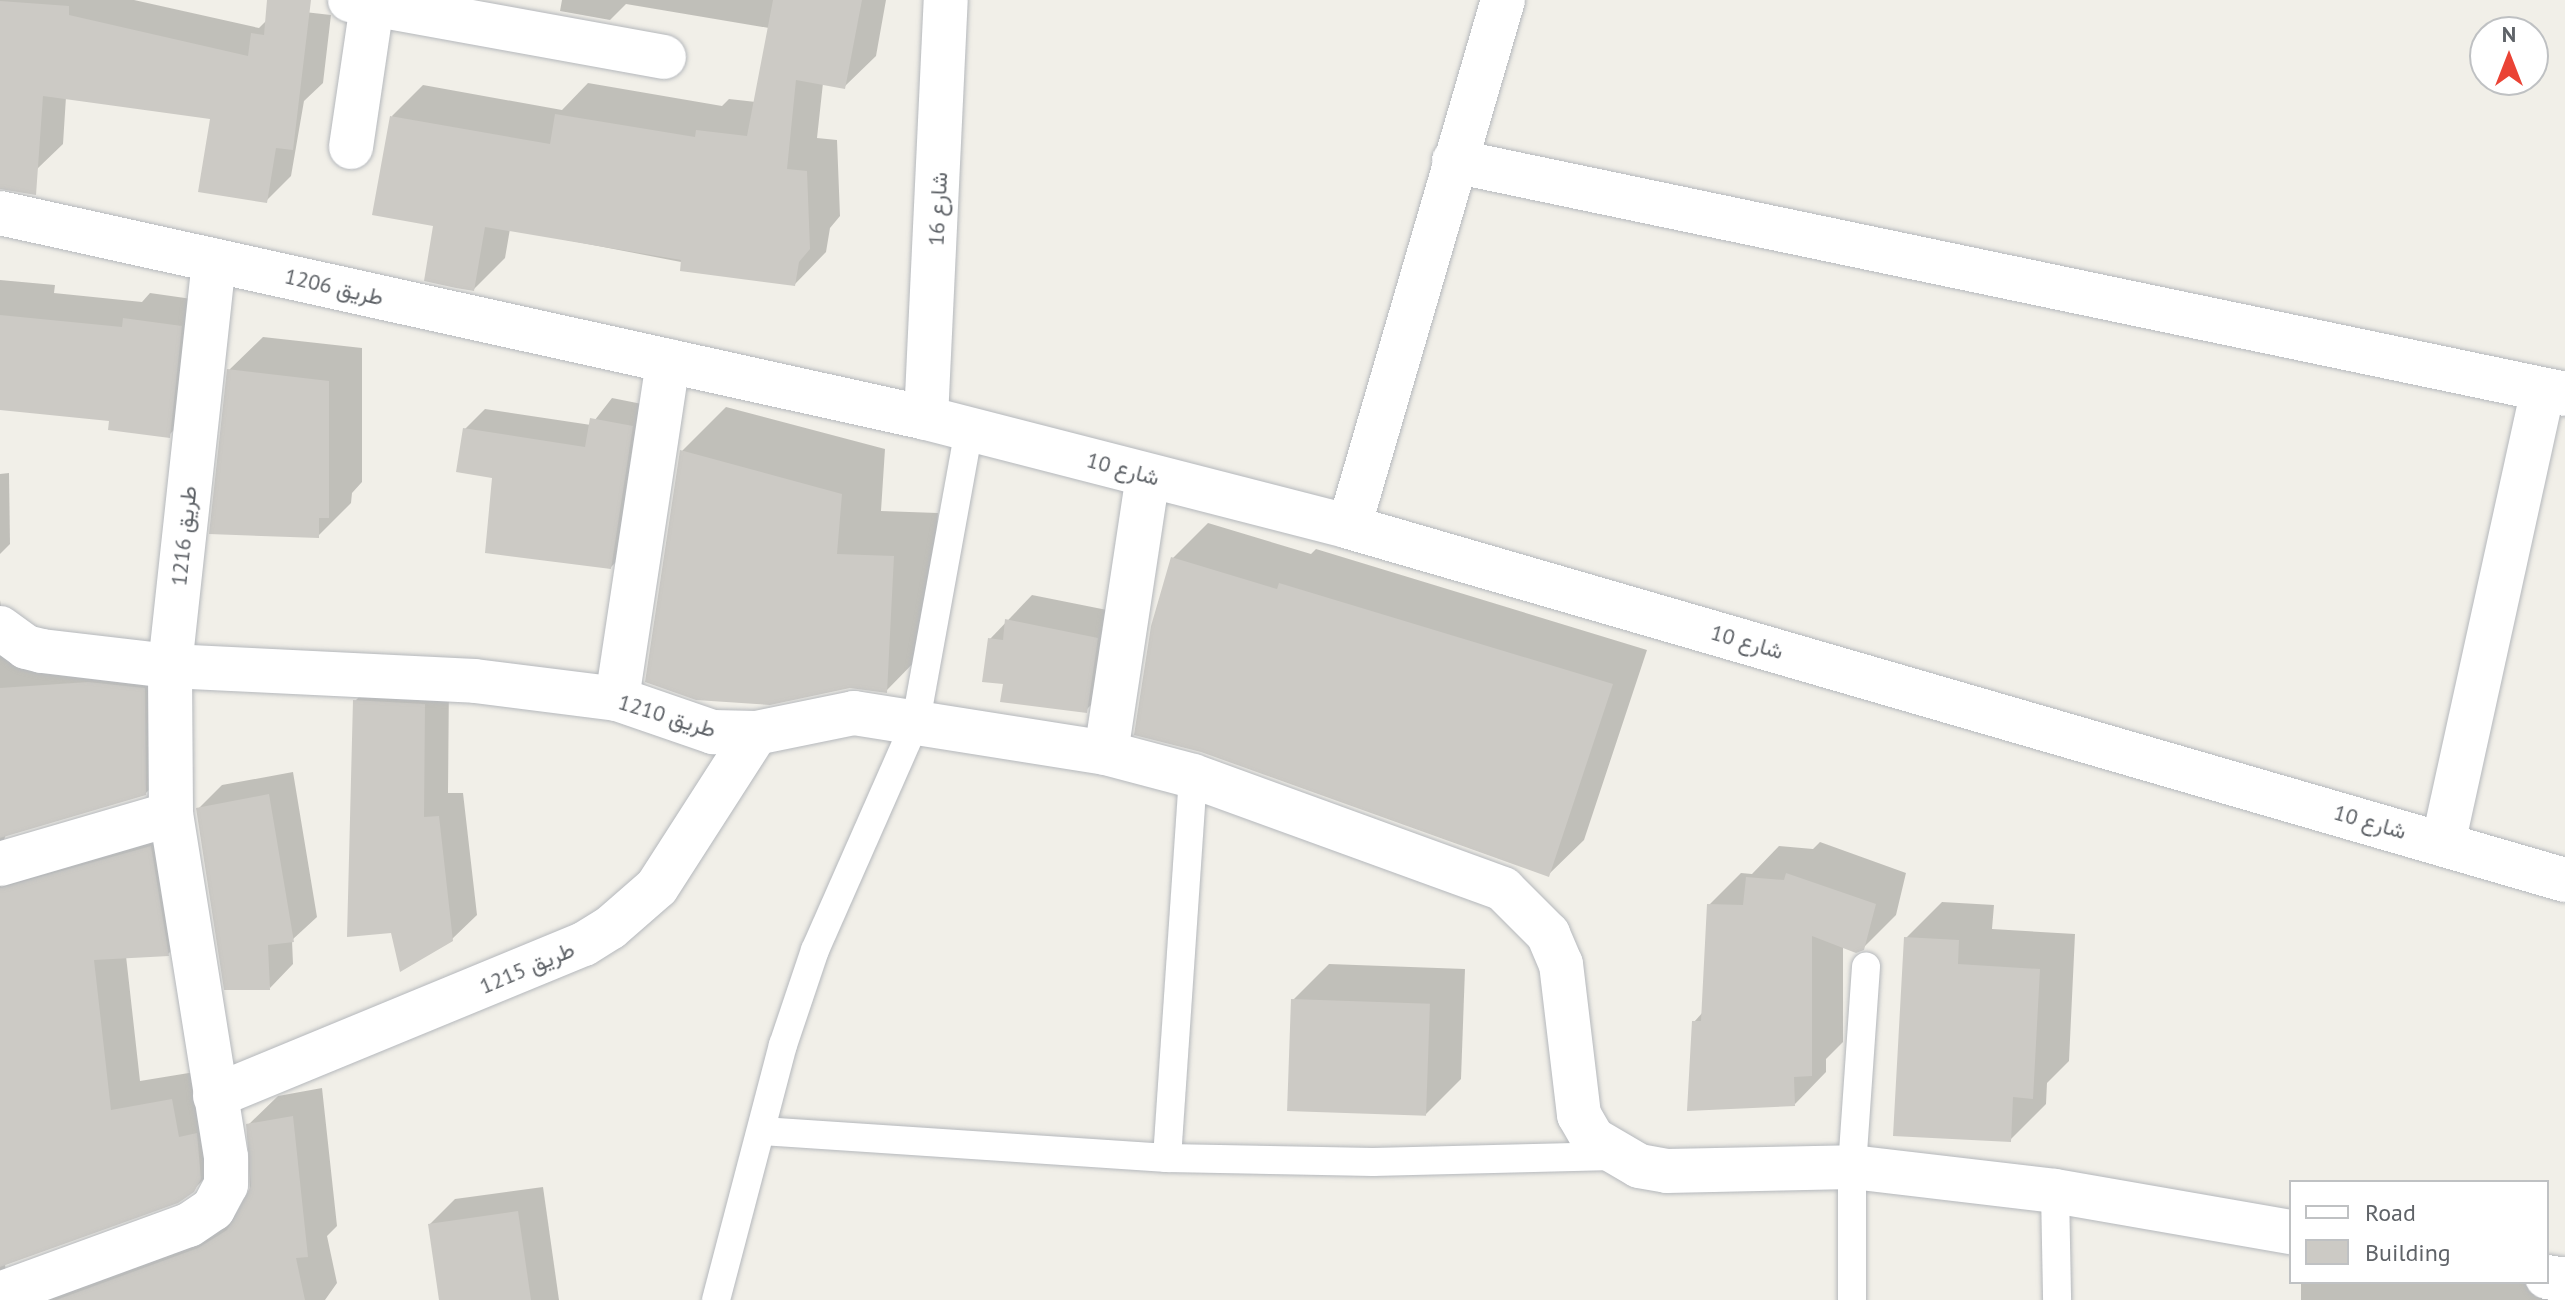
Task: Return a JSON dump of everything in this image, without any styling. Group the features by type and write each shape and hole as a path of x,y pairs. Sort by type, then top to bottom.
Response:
{"street":[{"name":"شارع 16","path":"926,418 946,0"},
{"path":"1349,527 1503,0"},
{"path":"351,147 361,2 664,57"},
{"path":"1454,161 2554,392 2443,844"},
{"name":"طريق 1206","path":"0,213 926,418"},
{"name":"طريق 1216","path":"0,1294 202,1218 226,1185 226,1157 171,814 170,666 214,260"},
{"path":"617,699 668,361"},
{"name":"شارع 10","path":"926,418 1349,527 2565,880"},
{"path":"1106,753 1148,476"},
{"name":"طريق 1210","path":"0,628 26,647 42,651 170,666 475,681 617,699 713,732 756,733 854,713 1106,753 1193,776 1503,889 1528,909 1548,934 1561,964 1579,1115 1593,1139 1614,1156"},
{"name":"طريق 1215","path":"215,1096 584,944 610,928 657,887 756,733"},
{"path":"0,864 171,814"},
{"path":"1614,1156 1667,1171 1852,1167 2055,1191 2289,1232"}],"lane":[{"path":"716,1300 783,1045 815,950 916,721 969,429"},
{"path":"1167,1158 1193,776"},
{"path":"1852,1300 1852,1167 1866,966"},
{"path":"762,1131 1167,1158 1373,1162 1614,1156"},
{"path":"2055,1191 2057,1300"}],"building":[{"path":"267,0 311,0 293,150 276,148 267,203 198,192 210,119 43,96 36,195 0,189 0,1 69,6 69,15 248,56 251,33 264,35"},
{"path":"773,0 862,0 845,89 796,80 787,169 807,171 810,249 799,262 795,286 680,271 681,260 485,227 474,291 456,288 424,281 433,226 372,215 390,116 550,144 555,114 695,137 696,130 747,136"},
{"path":"0,315 122,327 123,318 182,326 170,438 108,430 109,421 0,410"},
{"path":"227,369 329,381 329,518 319,518 319,538 209,534"},
{"path":"590,418 633,426 611,569 485,553 492,478 456,472 463,428 585,447"},
{"path":"680,450 842,494 837,554 894,556 887,693 850,688 770,705 696,700 645,682"},
{"path":"1171,557 1277,589 1279,583 1613,684 1549,877 1201,752 1134,735 1151,626"},
{"path":"1005,619 1098,638 1087,713 1000,702 1003,684 982,682 988,638 1003,640"},
{"path":"88,682 145,688 146,795 0,838 0,688"},
{"path":"353,700 425,704 424,817 439,816 453,941 400,972 391,933 347,937"},
{"path":"269,794 294,942 268,945 270,990 224,990 196,808"},
{"path":"151,846 169,956 94,960 111,1110 172,1099 179,1137 197,1133 201,1179 194,1192 178,1203 0,1267 0,888"},
{"path":"1786,873 1876,904 1864,950 1856,953 1812,936 1812,1076 1794,1077 1795,1106 1687,1111 1692,1021 1701,1021 1707,904 1743,905 1746,877 1784,880"},
{"path":"1904,937 1959,940 1958,964 2040,969 2033,1099 2013,1097 2011,1142 1893,1136"},
{"path":"1291,999 1430,1004 1426,1116 1287,1111"},
{"path":"293,1116 308,1257 296,1258 305,1300 56,1300 198,1248 227,1230 251,1186 246,1124"},
{"path":"518,1211 531,1300 439,1300 428,1224"}]}
